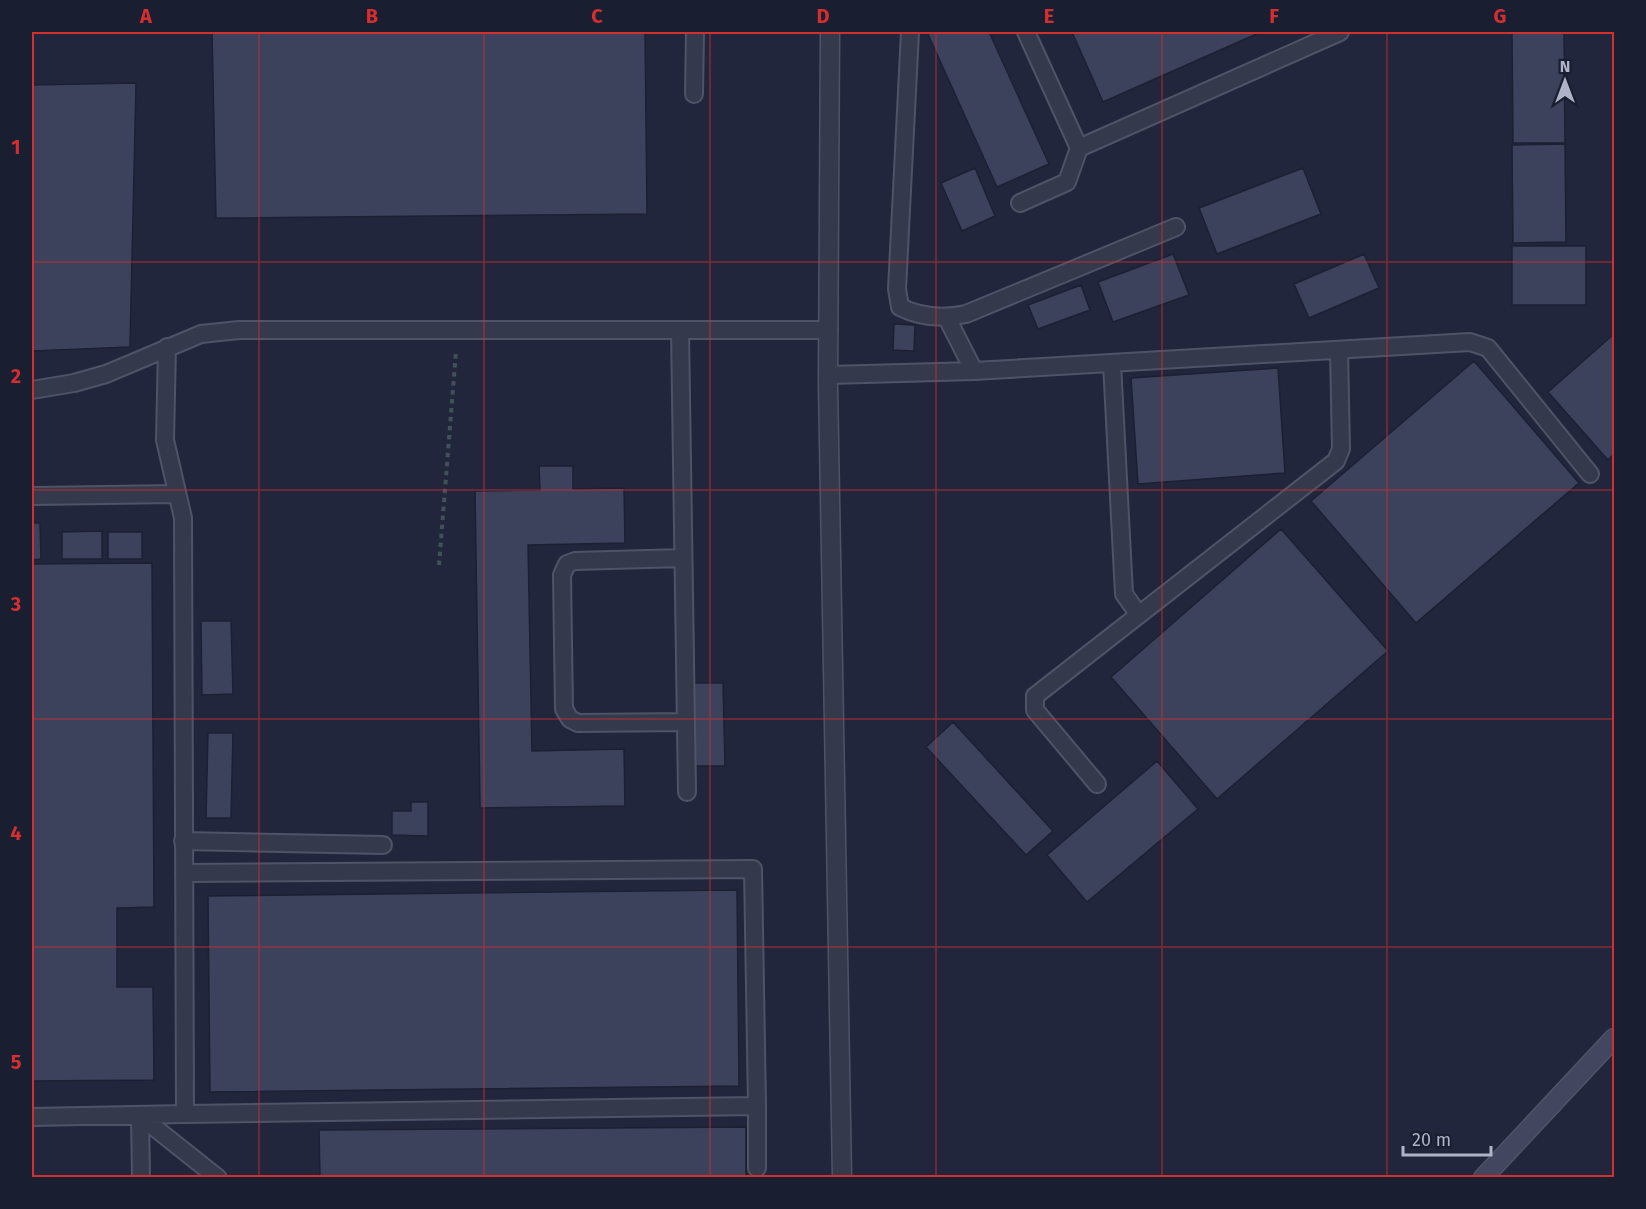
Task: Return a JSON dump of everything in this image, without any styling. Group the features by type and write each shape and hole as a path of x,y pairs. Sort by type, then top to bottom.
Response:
{"main road":[{"path":"1483,1178 1614,1038"}],"street":[{"path":"830,32 828,375 842,1178"}],"lane":[{"path":"694,94 695,32"},
{"path":"910,32 897,289 900,307 915,315 947,318 966,314 1176,227"},
{"path":"1020,203 1067,182 1078,148 1026,32"},
{"path":"1078,148 1340,32"},
{"path":"947,318 974,371"},
{"path":"32,390 74,384 106,374 201,334 239,330 828,330"},
{"path":"680,330 687,792"},
{"path":"828,375 974,371 1470,342 1488,348 1590,474"},
{"path":"167,347 165,440 183,518 185,1114"},
{"path":"1097,784 1035,710 1035,696 1336,461 1341,449 1339,350"},
{"path":"1112,363 1124,594 1139,615"},
{"path":"32,496 177,494"},
{"path":"683,558 575,561 567,564 562,574 564,709 570,719 579,723 686,722"},
{"path":"183,841 383,845"},
{"path":"184,873 753,869 757,1168"},
{"path":"32,1116 757,1106"},
{"path":"140,1116 141,1178"},
{"path":"140,1116 218,1178"}],"path":[{"path":"439,565 458,330"}],"building":[{"path":"212,32 645,32 647,214 216,218"},
{"path":"927,32 989,32 1049,164 997,187"},
{"path":"1072,32 1261,32 1103,102"},
{"path":"1512,32 1564,32 1565,143 1513,143"},
{"path":"136,83 130,347 32,351 32,85"},
{"path":"1565,144 1566,242 1513,243 1512,145"},
{"path":"975,168 995,216 962,231 941,183"},
{"path":"1303,168 1321,214 1217,254 1199,208"},
{"path":"1512,246 1586,246 1586,305 1512,305"},
{"path":"1173,254 1189,295 1113,322 1098,282"},
{"path":"1364,254 1379,288 1309,318 1294,284"},
{"path":"1081,285 1090,310 1038,329 1028,305"},
{"path":"894,324 915,325 914,351 893,350"},
{"path":"1614,334 1614,454 1608,460 1548,392"},
{"path":"1474,361 1579,483 1416,623 1311,501"},
{"path":"1278,368 1285,473 1138,484 1131,378"},
{"path":"539,466 573,466 573,489 624,488 625,543 528,545 532,751 624,749 625,806 480,808 475,491 540,490"},
{"path":"32,523 40,523 41,559 32,560"},
{"path":"1281,529 1388,651 1217,799 1111,677"},
{"path":"102,531 102,559 62,559 62,532"},
{"path":"108,532 142,532 142,559 108,559"},
{"path":"152,563 154,907 117,908 117,987 153,987 154,1080 32,1081 32,564"},
{"path":"201,621 231,621 233,694 202,695"},
{"path":"691,683 723,683 725,766 693,766"},
{"path":"953,722 1053,831 1026,855 926,747"},
{"path":"208,733 233,733 231,818 206,818"},
{"path":"1157,761 1198,809 1087,902 1047,855"},
{"path":"411,802 428,802 428,836 392,835 392,811 411,811"},
{"path":"737,890 739,1086 210,1092 208,896"},
{"path":"746,1127 746,1178 320,1178 319,1130"}]}
